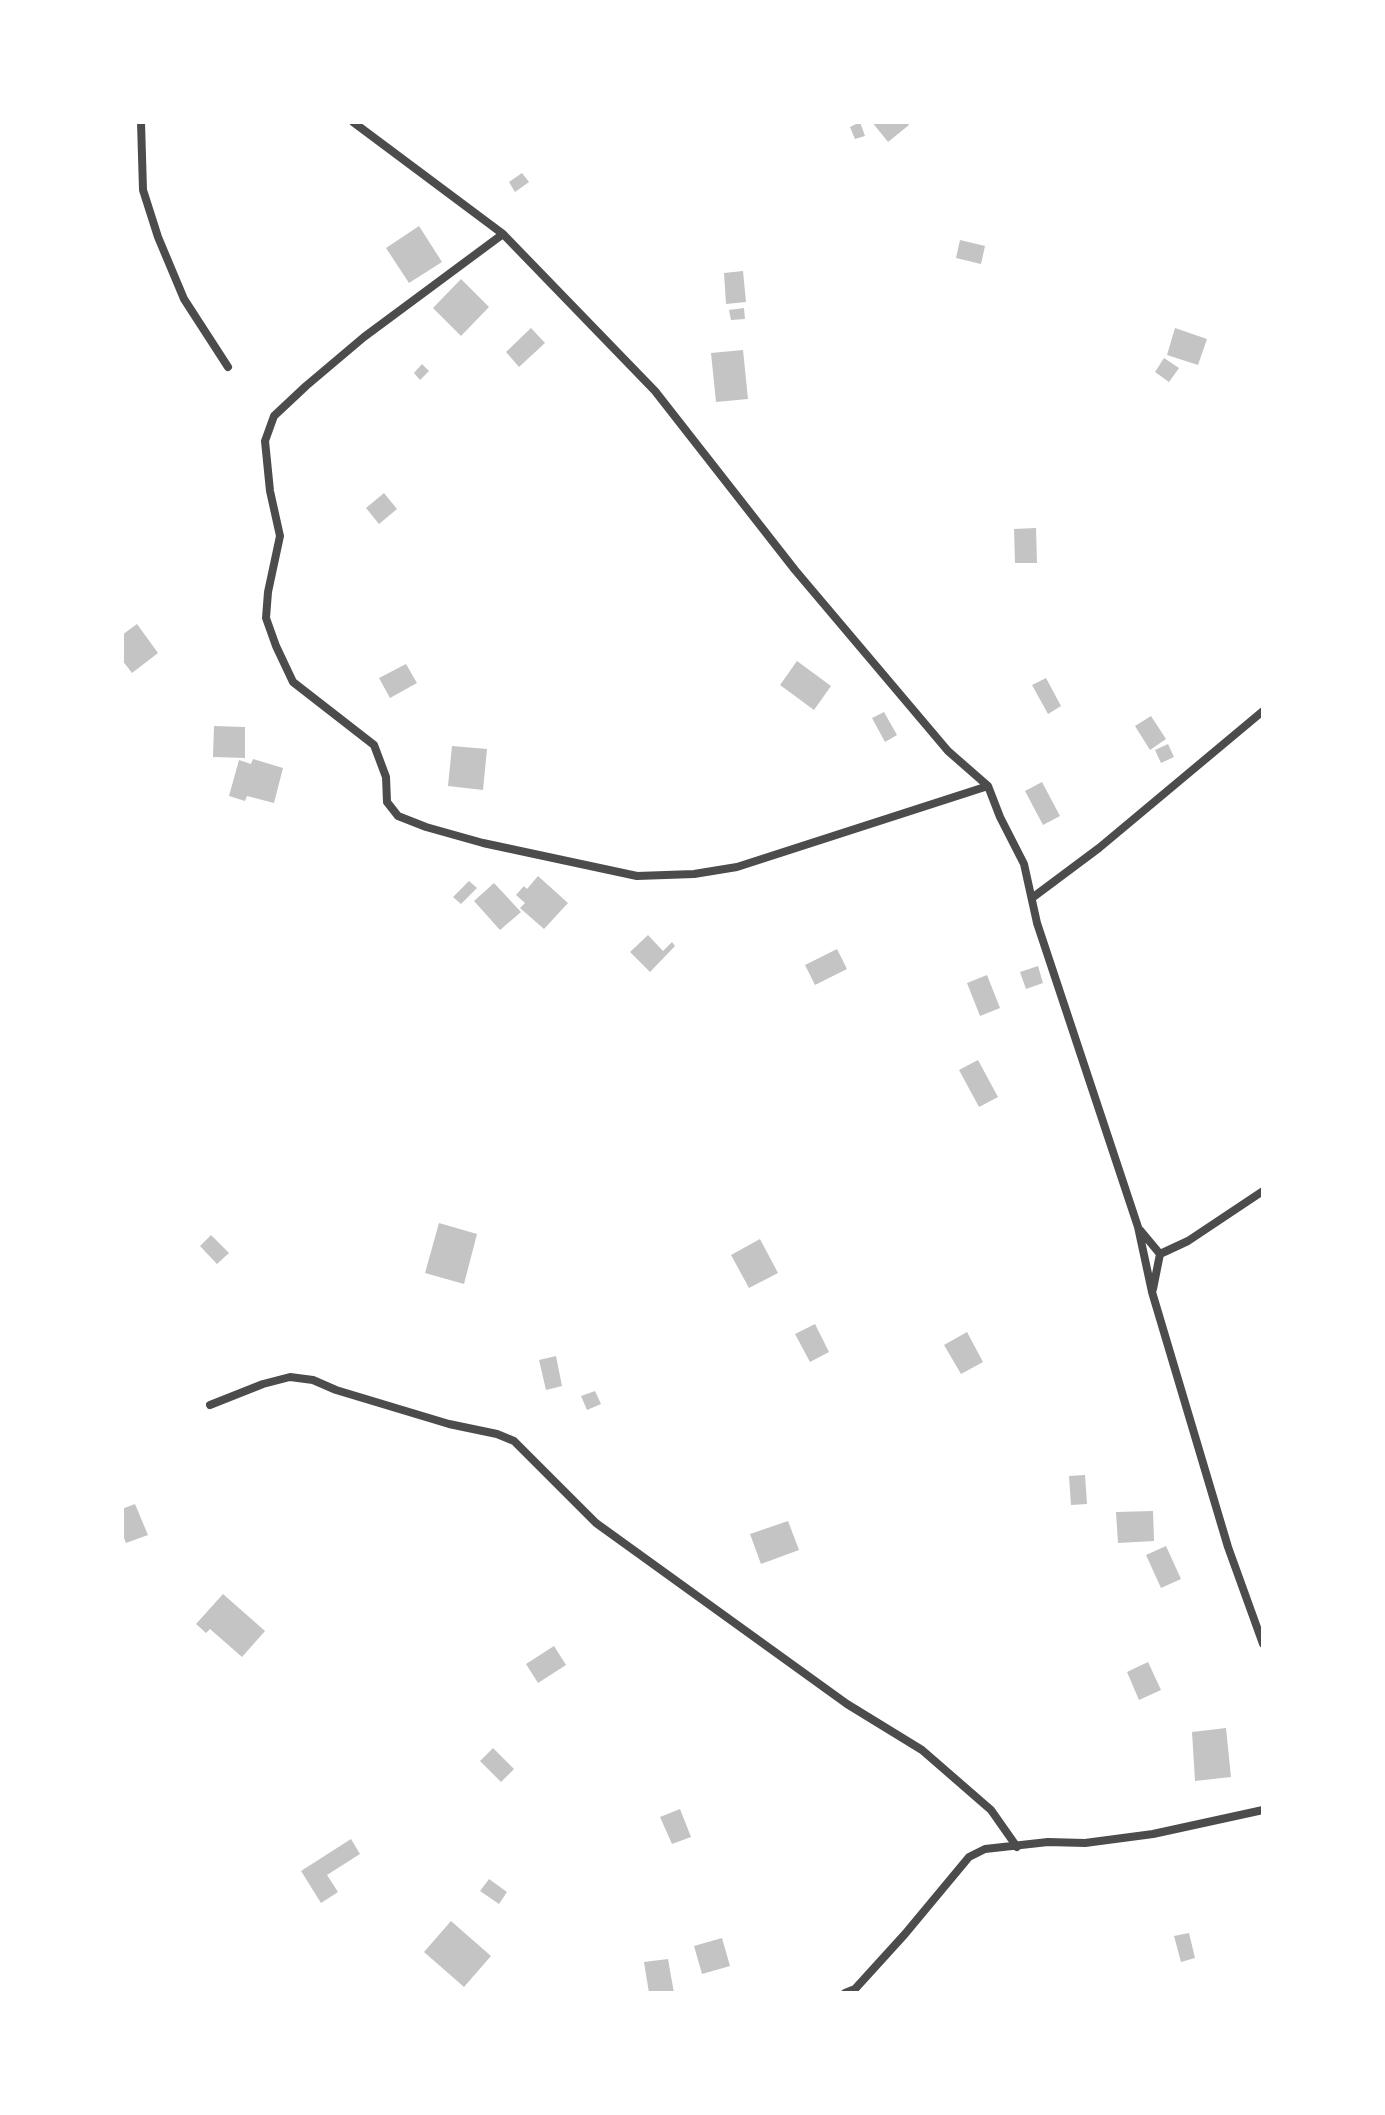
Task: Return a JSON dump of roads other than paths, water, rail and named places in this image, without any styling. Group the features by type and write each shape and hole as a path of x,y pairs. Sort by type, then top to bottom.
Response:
{"street":[{"path":"141,122 143,190 158,237 184,299 228,367"},
{"path":"353,122 503,234 655,391 805,581 948,751 988,786 1024,864 1037,923 1138,1227 1152,1292 1228,1547 1263,1644"},
{"path":"503,234 364,337 306,386 274,416 265,441 270,491 280,536 268,592 266,618 293,682 374,745 386,777 387,802 398,816 483,843 637,876 694,874 737,867 988,786"},
{"path":"1032,898 1099,848 1263,711"},
{"path":"1160,1254 1188,1241 1263,1191"},
{"path":"1138,1227 1160,1254"},
{"path":"1152,1292 1160,1254"},
{"path":"210,1405 290,1377 313,1380 336,1390 514,1441 596,1523 847,1704 922,1750 991,1810 1017,1847"},
{"path":"845,1993 855,1989 939,1897 969,1857 985,1849 1048,1842 1085,1843 1153,1834 1263,1810"}]}
